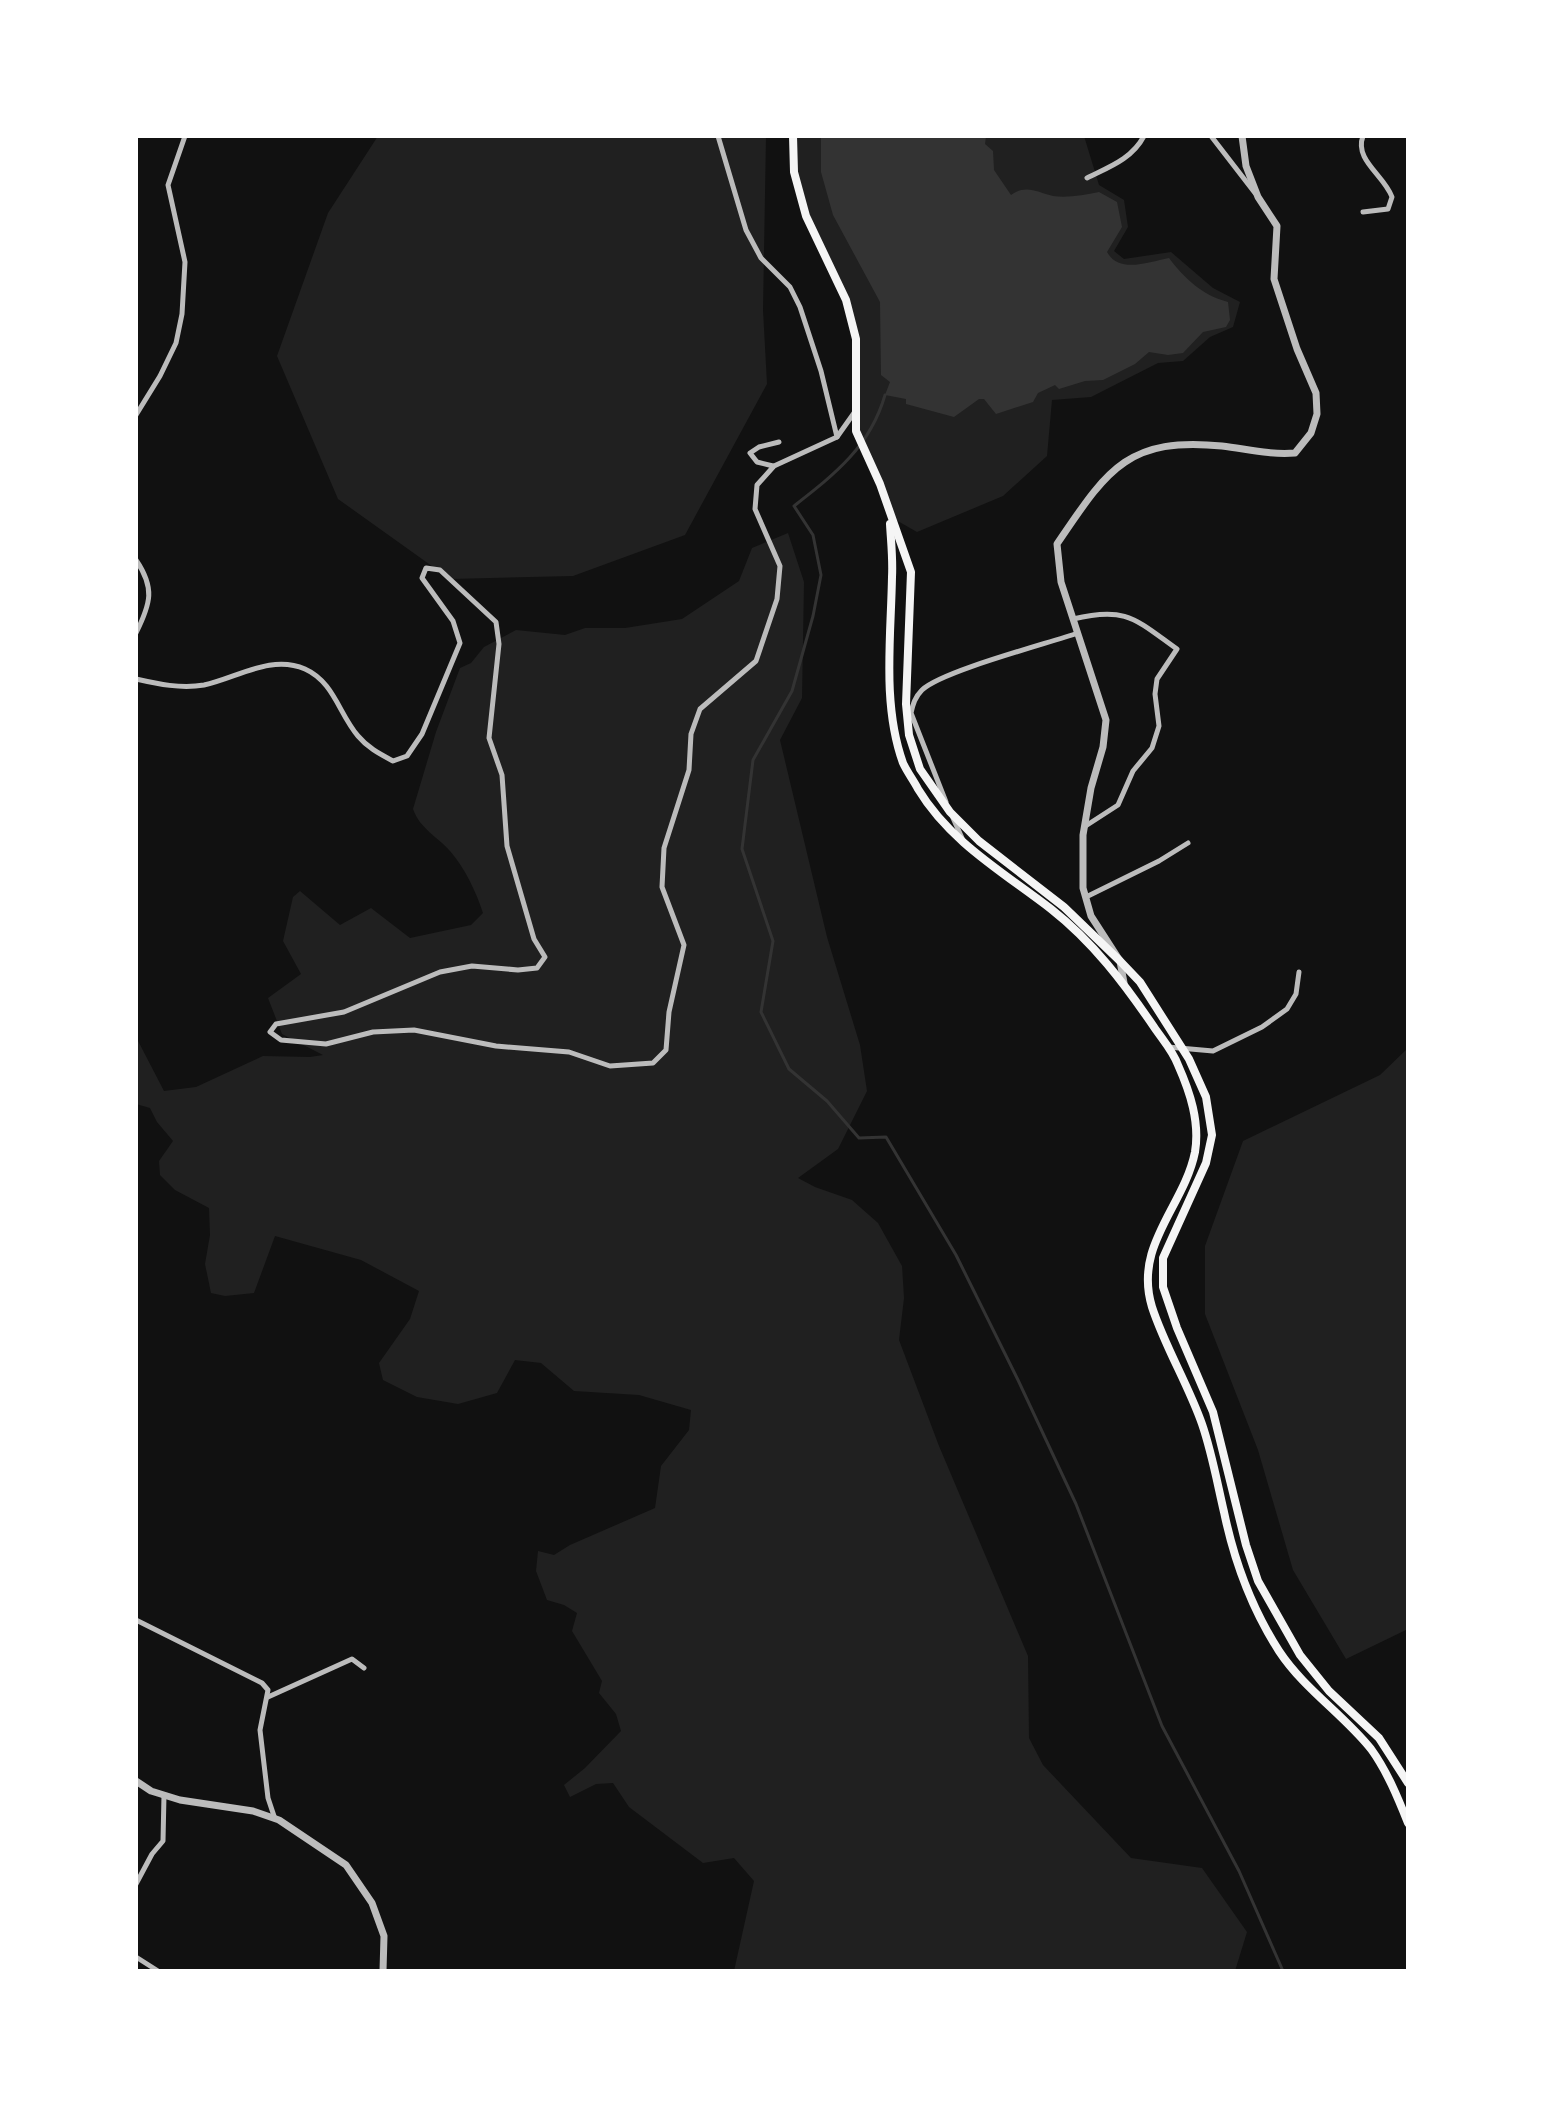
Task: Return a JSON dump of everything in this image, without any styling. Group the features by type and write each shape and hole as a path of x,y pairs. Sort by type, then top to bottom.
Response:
{"main road":[{"path":"793,136 794,172 806,216 846,300 856,339 856,431 880,484 911,572 906,704 909,735 920,769 950,812 979,841 1064,907 1140,982 1182,1048 1206,1097 1212,1135 1206,1163 1163,1258 1163,1287 1213,1412 1258,1581 1300,1655 1329,1691 1379,1738 1408,1783"},
{"path":"889,516 893,571 889,663 893,716 904,764 932,812 965,846 1053,911 1100,955 1124,983 1176,1059 1190,1094 1196,1126 1195,1153 1159,1230 1147,1275 1152,1305 1202,1423 1241,1574 1278,1650 1297,1674 1373,1751 1408,1823"}],"street":[{"path":"136,415 176,343 182,314 185,262 168,185 185,136"},
{"path":"718,136 746,230 761,258 790,287 800,307 821,371 837,437"},
{"path":"1087,178 1118,164 1138,146 1144,136"},
{"path":"1124,983 1120,961 1091,916 1083,888 1084,827 1103,747 1106,720 1061,582 1057,544 1114,468 1140,452 1174,444 1222,446 1257,453 1295,453 1311,433 1317,414 1316,393 1297,349 1274,279 1277,226 1211,136"},
{"path":"1242,136 1246,166 1258,197"},
{"path":"1363,136 1360,145 1362,156 1384,179 1392,197 1388,209 1363,212"},
{"path":"136,679 166,686 201,685 278,661 307,669 331,689 362,741 393,761 407,756 422,734 460,643 453,621 422,578 426,568 440,570 496,622 499,644 489,738 502,775 507,846 534,939 545,957 537,968 518,970 472,966 440,972 344,1012 276,1024 270,1032 281,1040 326,1044 373,1032 414,1030 496,1046 569,1052 610,1066 653,1063 666,1050 669,1012 684,945 662,887 664,848 689,770 691,734 700,709 756,661 777,599 780,566 755,509 757,485 774,466 837,437 855,412"},
{"path":"774,466 757,462 750,453 759,447 779,442"},
{"path":"136,560 149,579 147,611 136,633"},
{"path":"1073,619 1099,613 1122,613 1177,649 1157,679 1155,694 1159,726 1152,748 1133,771 1118,805 1084,827"},
{"path":"965,846 911,713 913,701 928,685 1078,633"},
{"path":"1086,897 1188,843"},
{"path":"1167,1047 1213,1051 1262,1027 1287,1009 1296,994 1299,972"},
{"path":"136,1620 262,1683 268,1690 260,1730 268,1798 275,1819"},
{"path":"268,1697 352,1659 364,1668"},
{"path":"136,1781 164,1795 253,1811 275,1819 346,1865 372,1903 384,1936 383,1971"},
{"path":"136,1884 152,1854 163,1841 164,1795"},
{"path":"136,1957 158,1971"}],"shaded area":[{"path":"378,136 766,136 763,310 767,384 685,535 573,576 450,579 338,499 277,356 328,213"},
{"path":"793,136 1084,136 1099,185 1124,200 1128,227 1114,251 1124,259 1171,252 1213,288 1240,302 1233,327 1210,337 1183,361 1158,363 1091,397 1052,400 1047,456 1003,496 917,532 889,516 856,431 856,339 846,300 806,216 794,172"},
{"path":"821,136 986,136 985,144 993,151 994,170 1011,195 1027,189 1059,197 1099,192 1117,202 1122,227 1107,252 1112,259 1135,265 1169,258 1195,285 1228,302 1230,320 1226,327 1203,332 1183,353 1168,355 1149,352 1135,364 1103,380 1085,381 1059,389 1055,385 1038,393 1033,402 996,414 984,399 979,399 954,417 906,404 906,399 885,395 890,382 881,375 880,302 833,215 821,172"},
{"path":"788,533 804,582 802,698 780,740 827,937 860,1045 867,1091 838,1149 798,1178 852,1200 878,1223 902,1266 904,1298 899,1340 939,1446 1028,1656 1029,1738 1043,1765 1131,1858 1202,1868 1247,1932 1235,1971 734,1971 754,1881 734,1858 703,1863 629,1807 613,1783 596,1784 570,1797 564,1785 621,1731 616,1714 599,1693 602,1681 572,1631 577,1613 547,1600 536,1571 538,1551 554,1555 655,1508 661,1466 689,1430 691,1410 639,1395 574,1391 541,1363 515,1360 497,1393 458,1404 417,1397 383,1380 379,1363 410,1319 419,1291 361,1260 275,1236 254,1293 225,1296 211,1293 205,1264 210,1235 209,1208 175,1190 160,1175 159,1161 173,1141 150,1108 136,1104 136,1037 164,1091 196,1087 263,1056 323,1055 282,1034 268,998 301,974 283,941 293,897 300,891 340,925 371,908 410,938 471,925 483,913 460,865 420,822 413,809 436,732 460,668 471,663 484,647 516,630 565,635 585,628 625,628 682,619 739,581 752,548"},
{"path":"1408,1048 1408,1629 1346,1659 1293,1570 1258,1450 1205,1314 1205,1246 1243,1141 1380,1075"}],"waterway":[{"path":"885,395 860,445 837,471 794,506 813,535 821,575 792,691 753,760 742,849 773,941 761,1012 789,1069 827,1101 859,1138 886,1137 956,1255 1076,1504 1162,1726 1239,1871 1283,1971"}]}
